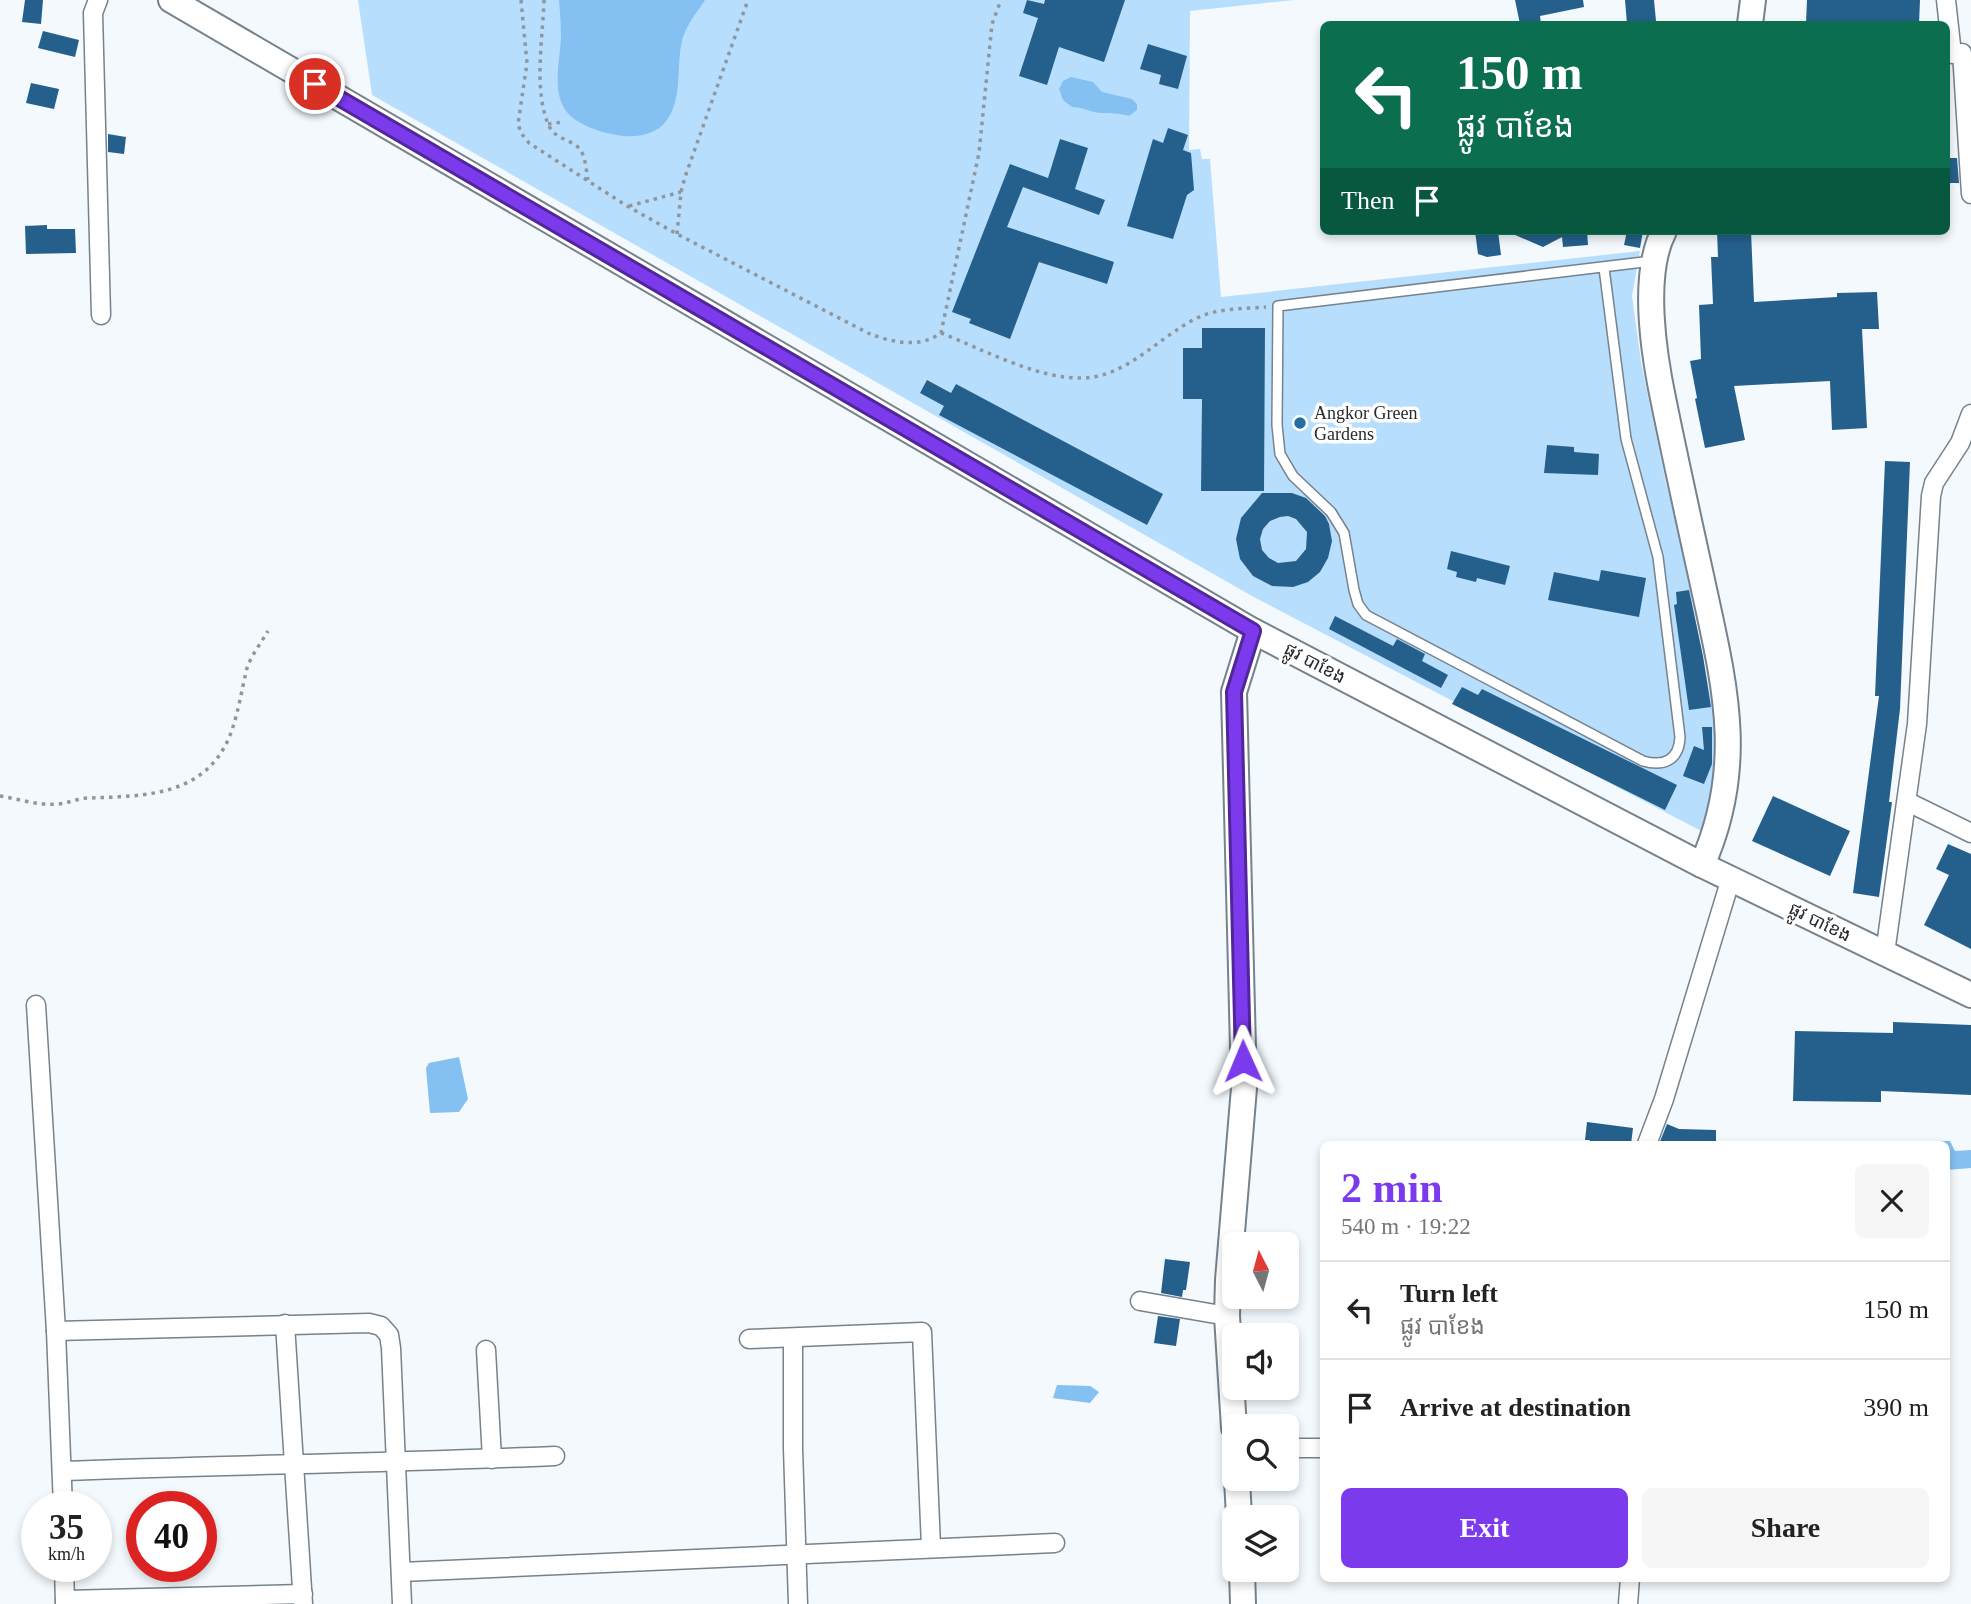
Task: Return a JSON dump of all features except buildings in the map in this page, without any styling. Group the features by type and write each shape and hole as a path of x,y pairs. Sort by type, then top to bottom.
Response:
{"street":[{"path":"98,0 93,13 101,315"},
{"name":"ផ្លូវ បាខែង","path":"171,0 1253,631 1702,865 1971,995"},
{"path":"1750,21 1753,0"},
{"path":"1946,0 1958,53 1971,194"},
{"path":"1663,235 1654,261 1652,288 1655,358 1713,633 1728,722 1727,772 1721,806 1714,838 1702,865"},
{"path":"1885,953 1917,724 1931,496 1934,483 1960,443 1971,414"},
{"path":"1233,1414 1227,1316 1228,1280 1244,1088 1234,692 1253,631"},
{"path":"1908,802 1971,833"},
{"path":"1648,1141 1664,1099 1731,878"},
{"path":"36,1005 57,1331 63,1491"},
{"path":"1140,1301 1227,1316"},
{"path":"57,1331 285,1324 369,1323 382,1326 386,1330 391,1348 402,1604"},
{"path":"64,1582 65,1602 303,1599 285,1324"},
{"path":"749,1339 922,1332 931,1547"},
{"path":"793,1339 798,1604"},
{"path":"486,1349 492,1459"},
{"path":"1299,1448 1320,1448"},
{"path":"62,1471 295,1462 397,1463 555,1456"},
{"path":"401,1572 1055,1543"},
{"path":"1242,1582 1243,1604"},
{"path":"1628,1604 1630,1582"}],"lane":[{"path":"1604,268 1626,439 1658,557 1680,737 1676,753 1667,761 1655,765 1366,615 1358,604 1354,590 1344,533 1331,512 1293,476 1280,454 1277,425 1278,306 1654,261"}],"path":[{"path":"521,0 527,63 519,114 521,133 529,143 627,206 677,234 796,297 889,341 925,341 941,333 979,153 992,24 1001,0"},
{"path":"544,0 541,90 548,124 550,130 580,149 588,180"},
{"path":"677,234 681,192 748,0"},
{"path":"548,124 563,122"},
{"path":"627,206 681,192"},
{"path":"941,333 1052,374 1085,378 1114,370 1198,317 1221,311 1278,306"},
{"path":"0,796 43,804 59,804 80,798 168,792 194,779 213,764 228,741 242,699 248,666 268,631"}],"shaded area":[{"name":"Angkor Green Gardens","path":"358,0 1294,0 1190,11 1189,150 1200,149 1202,159 1210,159 1221,297 1640,251 1632,296 1641,362 1681,544 1718,737 1705,833 1252,596 372,95"},
{"path":"559,0 705,0 683,37 676,101 667,120 658,129 642,135 616,135 581,123 567,113 558,90 561,37"},
{"path":"1071,77 1093,82 1102,92 1132,99 1137,104 1137,110 1129,116 1072,107 1063,100 1059,89 1063,81"},
{"path":"459,1057 468,1099 459,1112 430,1113 426,1068 429,1063"},
{"path":"1950,1141 1955,1151 1971,1150 1971,1168 1950,1170"},
{"path":"1057,1385 1090,1386 1099,1392 1090,1403 1053,1398"}],"place":[{"name":"Angkor Green Gardens","path":"1300,423"}],"route":[{"path":"315,84 1253,631 1234,692 1243,1061"}]}
